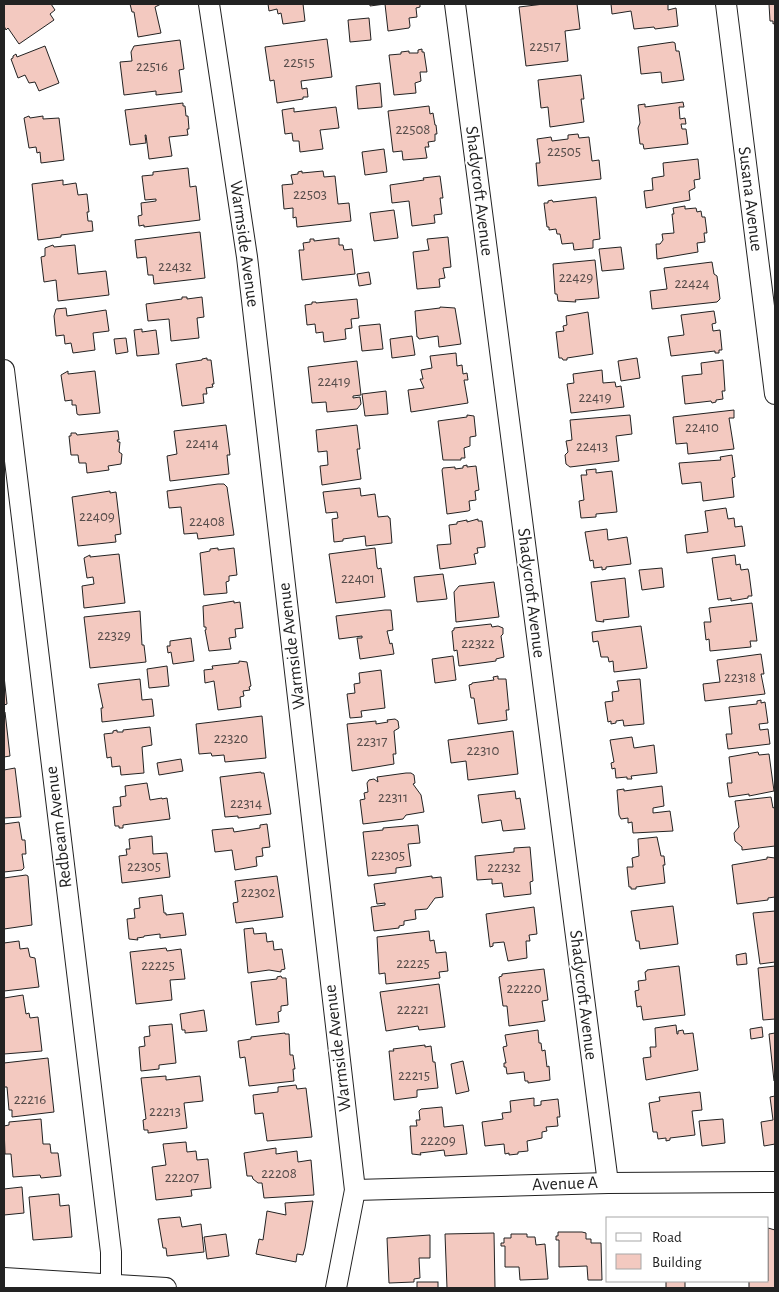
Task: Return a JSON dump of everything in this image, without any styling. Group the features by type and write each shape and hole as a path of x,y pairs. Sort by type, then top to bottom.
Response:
{"street":[{"name":"Warmside Avenue","path":"209,4 247,257 355,1190 336,1288"},
{"name":"Shadycroft Avenue","path":"455,4 608,1182"},
{"name":"Susana Avenue","path":"726,4 775,394"},
{"name":"Redbeam Avenue","path":"4,370 111,1252 111,1284"},
{"name":"Avenue A","path":"355,1190 608,1182 775,1182"},
{"path":"4,1278 166,1288"}],"building":[{"path":"4,4 51,4 55,10 50,14 54,20 19,44 8,28 6,30 4,26"},
{"path":"130,4 161,4 155,7 161,33 138,37 134,12 132,12"},
{"path":"268,4 303,4 305,21 283,24 281,13 278,14 277,9 269,11"},
{"path":"385,4 420,4 420,7 416,8 417,17 409,18 409,28 388,31"},
{"path":"544,4 577,4 580,29 565,31 568,61 526,66 519,7"},
{"path":"611,4 668,4 668,10 676,8 678,26 634,29 631,11 612,14"},
{"path":"769,4 775,4 775,23 773,24 773,21 770,21"},
{"path":"369,18 371,40 350,42 348,20"},
{"path":"327,39 332,77 301,81 302,89 307,88 308,97 277,103 274,80 270,81 265,47"},
{"path":"180,40 184,69 179,70 182,92 156,95 156,91 124,95 120,62 132,61 131,52 134,46"},
{"path":"675,43 676,51 679,51 684,80 662,83 661,72 641,74 638,47"},
{"path":"45,46 59,83 39,91 35,82 29,83 25,75 18,78 11,59 16,54 17,57"},
{"path":"422,49 427,72 420,72 421,81 415,83 416,93 394,95 389,55 409,51 409,53 418,53 418,50"},
{"path":"581,75 584,99 581,99 584,122 550,127 548,107 541,108 538,80"},
{"path":"380,83 382,107 358,109 356,86"},
{"path":"683,102 684,107 679,107 680,119 685,118 686,124 681,124 682,129 686,129 688,144 644,149 643,144 640,144 638,105 645,104 645,107"},
{"path":"183,103 186,116 188,116 188,135 169,137 172,156 149,159 146,135 146,143 130,145 125,110"},
{"path":"429,106 430,114 433,113 437,134 435,134 435,141 428,142 429,147 425,147 427,158 403,160 402,151 393,152 388,111"},
{"path":"336,107 339,128 320,130 323,149 300,152 299,141 293,141 292,133 285,134 282,110 294,108 294,112"},
{"path":"29,116 30,118 43,116 43,119 59,118 64,160 41,163 40,152 37,153 36,147 29,148 24,118"},
{"path":"578,134 579,138 589,137 592,161 599,160 601,179 538,186 536,163 540,163 537,139 551,137 552,141 568,139 568,135"},
{"path":"384,149 387,172 365,175 362,152"},
{"path":"698,159 700,179 694,180 695,188 689,191 690,200 646,208 644,191 653,190 652,178 664,176 663,163"},
{"path":"188,168 190,187 196,186 200,220 139,226 138,216 142,215 141,203 156,201 156,199 145,200 142,176 153,175 153,172"},
{"path":"302,171 302,173 323,171 324,177 335,176 338,204 349,203 351,221 297,227 296,217 293,218 293,208 284,209 282,185 293,184 291,175"},
{"path":"440,176 443,198 440,198 442,214 434,215 435,223 412,226 409,201 392,203 390,185"},
{"path":"63,180 63,185 76,183 78,195 87,194 88,221 92,221 93,231 38,240 32,184"},
{"path":"596,197 600,239 593,240 593,248 574,250 573,243 562,244 560,234 557,234 556,229 549,230 549,227 547,227 544,203 552,200 553,202"},
{"path":"685,206 685,209 696,208 697,212 701,211 702,217 705,217 707,233 704,233 705,242 697,243 698,252 657,259 656,244 660,244 663,240 662,234 674,233 673,208"},
{"path":"394,210 398,238 374,241 370,213"},
{"path":"200,232 205,278 154,284 153,275 148,275 146,257 137,258 135,240"},
{"path":"448,237 451,267 443,268 445,278 439,279 440,287 417,289 413,252 429,250 427,239"},
{"path":"339,238 339,245 343,245 344,250 352,249 355,274 302,280 299,250 304,250 303,243 310,242 310,239 314,239 314,241"},
{"path":"53,245 54,247 75,245 78,274 106,271 109,295 58,301 56,280 44,282 41,257 45,256 45,248"},
{"path":"621,247 624,269 602,271 599,249"},
{"path":"595,260 599,298 575,300 576,302 558,301 557,294 555,294 553,264"},
{"path":"712,262 714,274 717,276 720,299 717,302 652,309 650,291 667,289 664,268"},
{"path":"369,272 371,284 359,286 357,274"},
{"path":"182,297 187,297 187,299 202,297 204,317 197,318 199,338 171,341 169,319 148,321 146,304 182,299"},
{"path":"357,299 359,318 351,319 352,328 345,329 346,339 324,342 323,332 316,333 315,324 307,325 305,305 312,304 312,302"},
{"path":"440,307 455,308 461,344 439,347 438,336 419,339 417,337 415,311"},
{"path":"66,308 67,316 106,310 109,331 93,333 95,350 73,353 71,343 65,344 64,335 56,336 54,316 56,309"},
{"path":"714,311 716,323 712,324 713,331 720,330 722,350 719,350 719,353 715,353 715,351 671,356 668,337 684,335 681,315"},
{"path":"588,312 593,354 567,358 567,360 559,358 556,332 564,331 563,326 567,325 566,316"},
{"path":"380,324 383,349 362,351 359,326"},
{"path":"142,329 142,332 156,330 159,354 137,356 134,330"},
{"path":"412,336 415,355 392,358 390,339"},
{"path":"126,338 128,352 116,354 114,339"},
{"path":"456,353 457,366 462,365 463,374 467,373 468,380 464,380 468,403 411,412 408,390 424,388 420,379 423,379 421,370 432,368 430,356"},
{"path":"207,358 207,360 211,360 213,387 206,388 207,394 203,394 204,403 182,406 176,364"},
{"path":"637,358 640,378 621,381 618,361"},
{"path":"723,360 725,391 722,391 723,399 712,403 711,401 685,404 682,376 702,374 701,363"},
{"path":"357,361 361,395 353,396 353,398 360,397 361,404 357,409 327,412 326,402 312,403 308,367"},
{"path":"602,370 603,383 615,382 616,387 621,386 624,407 571,413 567,384 574,383 573,374"},
{"path":"68,371 68,374 95,371 100,413 79,415 77,414 76,405 72,405 72,400 65,401 61,375"},
{"path":"386,391 388,414 365,416 362,394"},
{"path":"734,410 734,418 729,418 734,449 688,454 687,443 676,444 673,417"},
{"path":"467,415 474,416 476,436 470,437 470,446 464,448 465,458 461,458 461,460 443,460 438,421 467,417"},
{"path":"630,415 632,434 616,436 619,461 570,467 566,464 565,455 568,452 566,441 572,440 570,420"},
{"path":"226,425 230,455 227,455 229,474 170,481 167,456 177,454 174,431"},
{"path":"357,425 360,449 357,449 361,479 322,485 320,466 328,465 327,451 318,452 316,430"},
{"path":"118,431 119,452 122,454 121,464 108,466 109,470 87,473 86,463 79,463 78,455 71,455 69,436 71,436 71,433 76,433 77,435"},
{"path":"732,455 735,477 732,478 734,497 703,501 701,482 682,484 679,463 721,460 720,457"},
{"path":"467,465 467,467 476,466 479,490 475,491 476,500 469,501 470,510 468,511 447,514 442,470 443,468 463,468 463,466"},
{"path":"596,469 596,473 612,471 617,512 581,518 579,501 584,500 581,475 587,475 586,470"},
{"path":"224,484 227,487 234,535 198,539 197,533 184,534 181,507 169,508 167,491"},
{"path":"360,488 361,496 375,494 378,517 388,516 390,518 392,543 366,546 365,536 334,542 332,519 338,518 337,512 326,513 323,492"},
{"path":"110,491 110,493 116,492 121,534 115,535 116,542 78,546 72,497"},
{"path":"726,508 728,519 734,518 735,527 742,526 745,546 687,553 685,535 708,532 705,511"},
{"path":"478,519 478,521 482,521 485,547 477,548 478,553 474,554 476,564 440,569 437,545 451,544 449,525"},
{"path":"607,529 608,540 627,537 631,564 606,567 606,569 602,570 602,567 594,568 593,560 590,561 585,532"},
{"path":"218,548 218,550 234,548 237,575 229,576 229,581 226,582 227,593 204,595 200,553"},
{"path":"375,548 377,567 378,569 381,568 385,597 336,603 329,554"},
{"path":"119,554 125,603 84,608 82,586 94,584 93,577 87,578 84,558 90,555 90,557"},
{"path":"735,555 736,565 740,564 741,570 748,569 752,596 731,601 731,598 718,600 712,558"},
{"path":"662,568 664,587 642,590 639,570"},
{"path":"443,574 447,599 417,602 414,577"},
{"path":"625,578 629,617 603,620 604,622 596,621 591,582"},
{"path":"494,582 499,617 456,622 454,592 459,586"},
{"path":"234,601 234,603 240,602 243,628 235,629 236,637 229,638 231,649 209,651 206,627 204,627 203,606"},
{"path":"752,603 757,641 750,641 751,647 710,651 709,639 706,640 704,622 711,622 709,608"},
{"path":"391,610 393,630 387,631 394,654 360,659 357,638 362,638 362,636 339,639 336,616"},
{"path":"140,611 142,645 144,645 146,662 90,668 84,617"},
{"path":"491,624 492,627 498,626 503,628 501,636 504,657 496,659 496,661 459,666 457,650 454,651 452,631 454,628"},
{"path":"641,626 647,668 614,672 613,661 609,662 608,657 601,657 598,641 593,642 592,632"},
{"path":"191,638 194,661 173,664 171,652 168,653 167,646 170,646 170,641"},
{"path":"761,654 764,674 761,674 765,694 705,701 703,684 720,682 717,660"},
{"path":"453,656 456,680 435,683 432,659"},
{"path":"239,661 247,662 250,690 243,691 244,696 240,697 241,707 218,710 214,681 205,683 204,670 213,669 212,666 239,663"},
{"path":"167,666 169,686 149,688 147,669"},
{"path":"381,670 385,708 361,711 362,717 350,718 347,694 355,693 354,684 360,683 359,673"},
{"path":"4,676 7,704 4,705"},
{"path":"498,676 498,679 506,679 509,710 506,710 507,720 478,724 474,698 471,698 469,685 494,680 493,677"},
{"path":"140,679 142,700 152,699 154,716 102,722 101,708 103,708 98,684"},
{"path":"640,679 644,724 624,726 623,720 611,724 611,721 608,722 605,702 613,701 612,692 619,691 617,681"},
{"path":"761,700 761,703 765,702 768,723 759,724 760,730 768,729 770,744 728,749 726,734 732,734 729,707 757,704 757,701"},
{"path":"4,712 10,756 4,757"},
{"path":"262,716 266,758 225,762 224,755 199,754 196,724"},
{"path":"395,719 398,721 399,728 394,731 396,754 393,754 394,764 352,771 347,724 376,721 376,724"},
{"path":"150,727 152,745 142,747 144,773 121,775 120,766 112,767 111,757 107,758 104,734 113,733 113,731 117,730 117,732 123,732 123,730"},
{"path":"513,731 518,774 468,780 466,761 451,763 448,740"},
{"path":"632,737 634,748 654,745 657,773 631,776 632,779 627,779 627,777 616,778 615,768 612,769 611,763 614,762 610,740"},
{"path":"758,752 759,755 769,754 774,791 749,796 749,794 729,797 727,783 732,783 729,757"},
{"path":"181,759 183,771 159,775 157,763"},
{"path":"15,768 21,817 4,818 4,770"},
{"path":"264,773 271,814 238,818 238,816 225,817 220,777"},
{"path":"406,773 414,775 415,783 413,784 421,795 424,812 406,815 403,819 363,824 360,800 365,799 364,793 368,792 367,783 369,780 374,779 378,782 377,777"},
{"path":"147,783 150,800 167,798 170,819 123,825 123,828 115,826 113,807 121,806 120,797 126,796 125,786"},
{"path":"662,786 664,806 653,808 653,813 670,811 673,831 633,833 632,822 628,823 628,818 621,819 619,815 617,790 624,789 624,791"},
{"path":"515,791 516,799 520,798 525,829 503,831 501,820 482,823 478,795"},
{"path":"771,797 773,808 775,807 775,846 742,850 742,847 735,841 734,833 739,827 735,801"},
{"path":"19,822 22,840 25,840 26,854 22,854 24,868 22,870 4,872 4,824"},
{"path":"267,824 270,847 262,848 263,856 256,857 257,866 235,870 232,850 215,852 212,830 233,828 234,832 260,828 260,825"},
{"path":"418,825 420,843 408,844 411,866 396,868 396,873 368,876 363,832"},
{"path":"152,836 153,854 167,853 170,877 122,883 119,856 127,855 126,849 130,849 129,839"},
{"path":"657,837 661,856 664,856 665,883 631,889 629,887 627,867 633,867 632,858 639,856 638,839"},
{"path":"530,847 533,881 530,882 531,894 504,897 502,883 492,884 492,879 477,880 475,856 514,852 514,848"},
{"path":"767,857 775,858 775,897 768,898 768,900 737,904 732,865 767,859"},
{"path":"28,876 32,925 4,929 4,878"},
{"path":"277,876 283,917 236,923 233,903 238,902 235,881"},
{"path":"432,876 432,878 441,877 443,897 435,898 427,909 415,910 416,919 404,921 404,925 399,926 399,928 374,931 371,907 385,905 385,903 377,904 374,884"},
{"path":"162,895 164,913 166,915 183,913 186,935 160,938 160,934 144,936 137,938 138,940 129,939 127,919 135,918 134,909 140,908 139,898"},
{"path":"673,906 678,944 640,949 639,941 636,941 631,911"},
{"path":"534,907 537,934 529,935 530,941 526,941 527,958 508,961 504,942 493,943 493,946 490,947 486,914"},
{"path":"775,911 775,962 760,964 753,913"},
{"path":"253,928 254,934 266,933 267,942 273,941 274,950 282,949 285,969 281,970 281,972 269,970 248,973 244,929"},
{"path":"429,931 430,941 434,940 436,953 446,952 448,971 439,972 440,978 386,984 385,973 379,974 377,937"},
{"path":"19,941 20,949 28,948 30,957 35,958 39,987 4,991 4,943"},
{"path":"166,948 167,951 181,949 185,979 170,980 172,1000 136,1004 130,952"},
{"path":"746,953 747,964 737,965 736,955"},
{"path":"679,966 685,1015 643,1020 641,1006 637,1007 635,991 639,990 638,981 646,980 645,972 647,970"},
{"path":"775,966 775,1019 763,1020 758,968"},
{"path":"544,969 548,1000 542,1001 545,1021 509,1026 507,1006 503,1006 499,977 502,974"},
{"path":"277,977 286,978 288,1005 281,1006 281,1011 278,1012 279,1022 256,1025 251,982 277,979"},
{"path":"439,984 445,1027 419,1030 418,1026 386,1031 380,992"},
{"path":"23,995 26,1014 29,1013 30,1018 38,1017 42,1051 4,1054 4,998"},
{"path":"204,1010 207,1031 185,1033 185,1030 182,1030 180,1014"},
{"path":"172,1024 176,1063 159,1065 159,1069 141,1071 139,1047 145,1046 144,1037 150,1036 149,1026"},
{"path":"676,1025 677,1034 678,1031 683,1030 684,1034 693,1033 698,1070 646,1080 643,1058 651,1057 650,1047 656,1047 655,1028"},
{"path":"762,1027 763,1037 751,1039 750,1029"},
{"path":"538,1030 539,1043 541,1043 542,1051 545,1050 547,1067 549,1066 550,1080 528,1083 528,1081 525,1081 524,1072 507,1074 506,1067 504,1067 504,1063 506,1063 503,1047 507,1046 505,1035"},
{"path":"775,1033 775,1081 774,1081 769,1034"},
{"path":"289,1034 290,1055 293,1055 294,1081 249,1086 245,1057 240,1058 238,1041 251,1039 251,1037"},
{"path":"425,1045 425,1047 431,1046 438,1088 417,1090 417,1097 394,1100 389,1051"},
{"path":"48,1058 54,1112 12,1117 12,1110 9,1110 7,1087 4,1087 4,1063"},
{"path":"463,1061 469,1091 456,1094 451,1064"},
{"path":"166,1076 166,1080 200,1076 203,1101 184,1103 187,1128 148,1133 148,1130 144,1130 143,1120 146,1119 141,1078"},
{"path":"296,1085 297,1089 306,1088 312,1137 267,1141 263,1113 255,1114 253,1095 278,1092 278,1087"},
{"path":"700,1092 702,1110 692,1111 695,1135 670,1138 670,1140 666,1141 666,1138 658,1139 657,1132 653,1132 649,1103 660,1101 659,1097"},
{"path":"775,1096 775,1144 764,1146 761,1122 773,1120 770,1097"},
{"path":"534,1098 534,1106 541,1105 541,1101 558,1099 560,1117 557,1117 558,1126 546,1127 547,1131 542,1132 542,1138 527,1141 528,1151 518,1152 518,1154 505,1154 504,1144 485,1146 482,1122 503,1119 502,1113 511,1112 510,1101"},
{"path":"442,1107 444,1127 463,1125 467,1154 445,1156 444,1150 420,1153 421,1155 412,1154 410,1126 417,1126 416,1120 420,1120 419,1111 421,1109"},
{"path":"41,1119 43,1144 50,1144 51,1153 58,1153 61,1176 41,1178 40,1175 13,1177 11,1154 5,1154 4,1126 9,1125 9,1122"},
{"path":"723,1119 725,1143 702,1146 699,1121"},
{"path":"186,1142 187,1152 196,1151 197,1160 208,1159 211,1188 191,1190 192,1196 156,1200 152,1167 166,1165 163,1144"},
{"path":"276,1148 276,1154 297,1151 298,1162 311,1160 314,1195 264,1198 262,1183 258,1183 252,1176 247,1176 244,1153"},
{"path":"22,1187 24,1213 4,1215 4,1189"},
{"path":"59,1194 60,1206 69,1205 72,1237 33,1240 29,1197"},
{"path":"313,1201 305,1248 303,1255 297,1254 296,1262 256,1254 259,1239 263,1240 267,1211 286,1215 285,1203"},
{"path":"180,1217 182,1227 201,1224 204,1252 167,1256 166,1248 163,1248 158,1219"},
{"path":"769,1228 775,1230 775,1288 749,1288 749,1282 769,1282"},
{"path":"558,1232 586,1233 586,1239 591,1239 591,1243 601,1243 602,1280 588,1280 587,1266 559,1267 559,1240 556,1240"},
{"path":"494,1233 495,1288 447,1288 445,1234"},
{"path":"226,1234 229,1256 207,1259 204,1237"},
{"path":"511,1234 527,1234 527,1237 535,1237 536,1245 545,1244 548,1279 520,1280 519,1267 505,1267 505,1246 501,1246 501,1243 504,1243 504,1238 511,1238"},
{"path":"430,1235 430,1258 419,1258 420,1278 414,1279 414,1282 389,1283 387,1238"},
{"path":"417,1282 438,1282 438,1288 417,1288"},
{"path":"666,1282 685,1282 685,1288 666,1288"}]}
